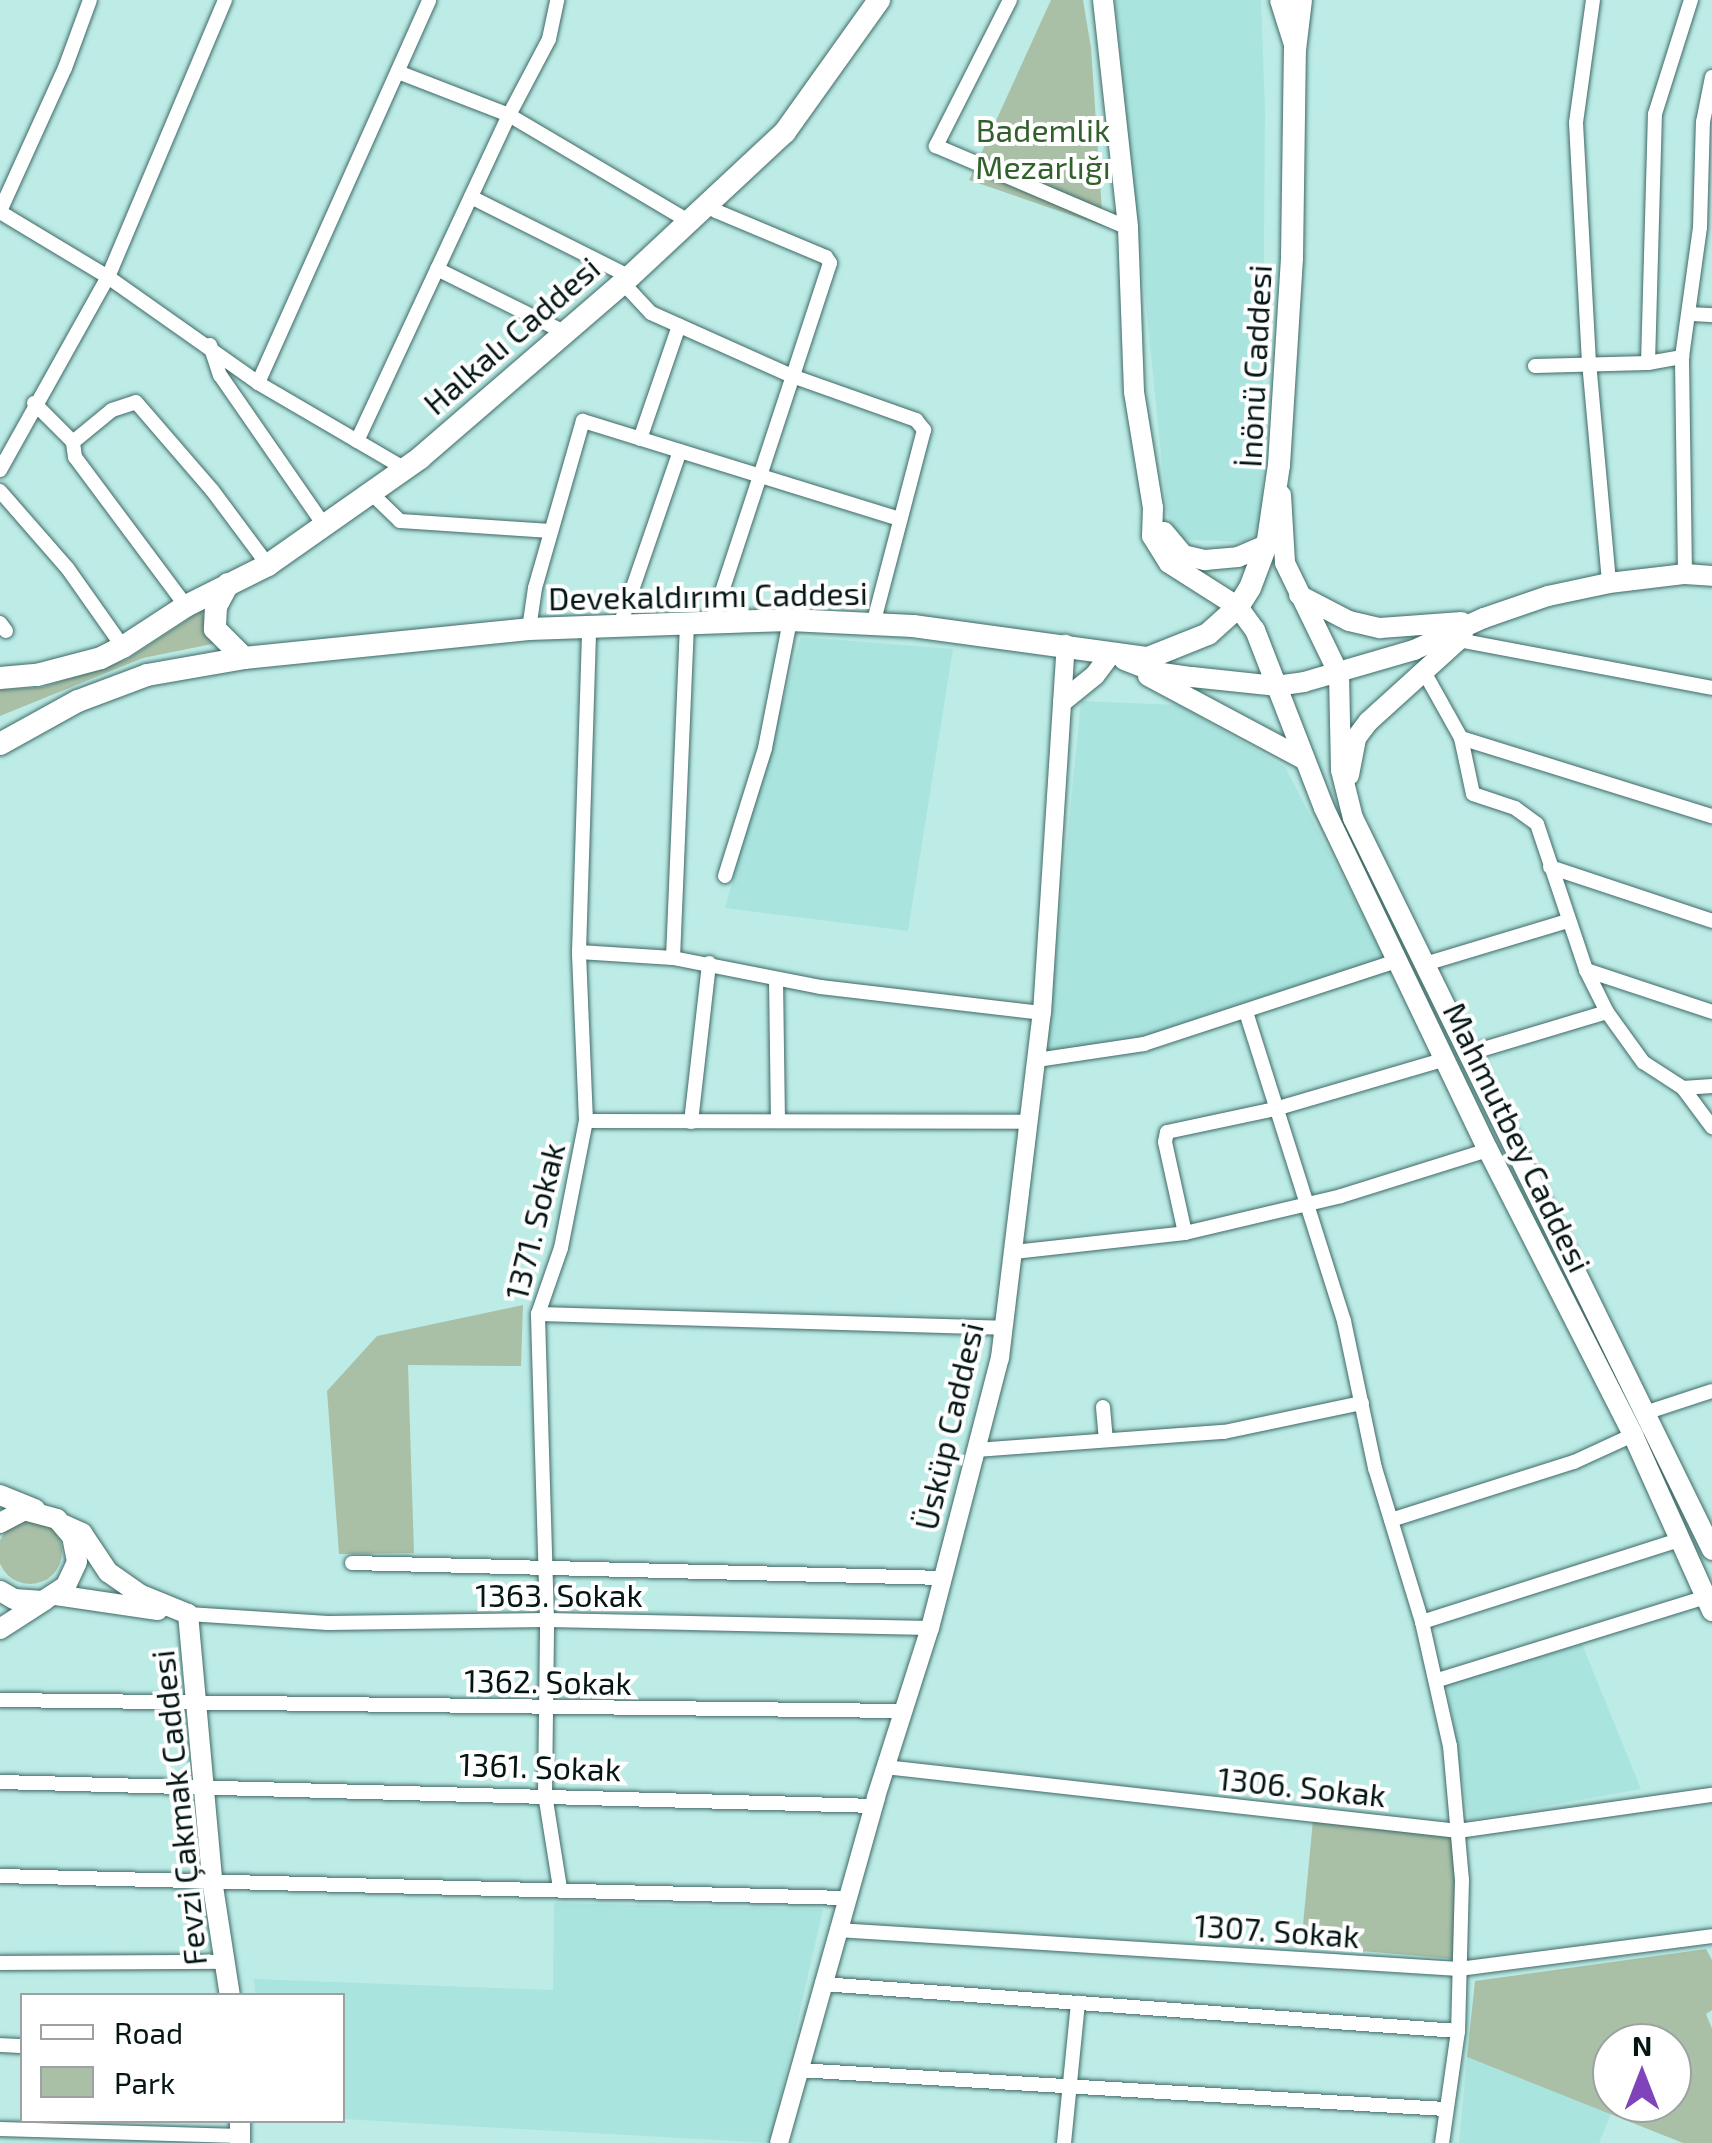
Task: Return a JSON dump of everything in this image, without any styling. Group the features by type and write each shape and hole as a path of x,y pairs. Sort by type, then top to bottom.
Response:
{"main road":[{"name":"Halkalı Caddesi","path":"123,646 186,606 268,564 405,469 625,280 785,132 879,0"},
{"path":"1103,0 1128,228 1134,392 1153,508 1152,536 1169,563 1238,608 1262,643 1276,686"},
{"name":"İnönü Caddesi","path":"1280,0 1296,50"},
{"path":"1293,0 1296,50"},
{"name":"İnönü Caddesi","path":"1301,0 1296,50 1292,258 1279,465 1285,563 1339,674"},
{"path":"1110,655 1148,658 1185,647 1208,634 1238,608 1263,561 1279,465"},
{"path":"1153,508 1173,548 1183,555 1206,560 1238,557 1268,540"},
{"path":"1299,594 1349,621 1380,628 1484,618 1548,596 1609,583 1685,574 1712,576"},
{"path":"228,584 216,607 215,630 244,658"},
{"path":"1345,794 1356,738 1387,701 1484,618"},
{"name":"Devekaldırımı Caddesi","path":"0,744 78,702 146,675 244,658 528,630 712,621 873,624 1066,644 1155,672 1276,686 1339,674 1414,650 1484,618"},
{"path":"0,678 37,676 101,658 123,646"},
{"path":"1063,701 1095,675 1110,655"},
{"path":"1110,655 1305,760"},
{"name":"Mahmutbey Caddesi","path":"1339,674 1345,794 1467,1054 1648,1412 1712,1550"},
{"name":"Mahmutbey Caddesi","path":"1276,686 1305,760 1488,1150 1633,1435 1709,1604"},
{"path":"0,1494 90,1540 108,1572 188,1614"},
{"path":"0,1522 24,1510 41,1512"},
{"path":"0,1629 51,1598 73,1575 76,1549 64,1525"},
{"path":"0,1591 28,1603 51,1598 188,1614"},
{"name":"Fevzi Çakmak Caddesi","path":"188,1614 212,1880 230,1993"}],"street":[{"path":"90,0 66,68 0,212 210,345 258,383 405,469"},
{"path":"0,470 34,403 108,278 225,0"},
{"path":"258,383 429,0"},
{"path":"356,440 509,115 549,40 557,0"},
{"path":"1010,0 936,146 1128,228"},
{"path":"1593,0 1576,123 1589,362 1609,583"},
{"path":"1648,363 1655,114 1691,0"},
{"path":"398,72 509,115 688,221"},
{"path":"1685,574 1682,357 1706,227 1712,77"},
{"path":"471,198 625,280 652,313 792,376 916,420 924,430 873,624"},
{"path":"708,203 716,211 826,256 830,263 712,621"},
{"path":"437,269 564,332"},
{"path":"1690,314 1712,314"},
{"path":"640,439 679,326"},
{"path":"210,345 220,375 323,524"},
{"path":"1535,366 1648,363 1682,357"},
{"path":"73,442 112,410 136,402 268,564"},
{"path":"34,403 73,442 75,457 186,606"},
{"path":"528,630 583,421 900,519"},
{"path":"620,625 680,451"},
{"path":"0,491 68,568 123,646"},
{"path":"371,493 400,522 552,530"},
{"path":"725,876 765,748 790,620"},
{"path":"673,958 686,623"},
{"name":"1371. Sokak","path":"560,1888 545,1794 547,1620 538,1314 561,1248 586,1121 579,952 589,626"},
{"path":"1458,640 1712,688"},
{"name":"Üsküp Caddesi","path":"779,2143 837,1930 930,1628 1004,1328 1042,1014 1066,644"},
{"path":"1423,670 1462,738 1473,794 1515,808 1537,824 1567,920 1607,1012 1643,1062 1683,1088 1712,1127"},
{"path":"1462,738 1712,816"},
{"path":"1550,868 1712,921"},
{"path":"1425,964 1567,920"},
{"path":"579,952 673,958 776,979 1042,1014"},
{"path":"1037,1060 1144,1044 1400,960"},
{"path":"691,1122 709,963"},
{"path":"1586,970 1712,1012"},
{"path":"776,979 778,1120"},
{"path":"1246,1012 1274,1109 1310,1203 1344,1321 1391,1520 1438,1680 1450,1746 1458,1830 1460,1969 1458,2032 1442,2143"},
{"path":"1467,1054 1607,1012"},
{"path":"1185,1233 1165,1142 1167,1132 1274,1109 1446,1059"},
{"path":"1683,1088 1712,1086"},
{"path":"586,1121 1030,1122"},
{"path":"1014,1252 1185,1233 1310,1203 1488,1150"},
{"path":"538,1314 1004,1328"},
{"path":"1648,1412 1712,1390"},
{"path":"976,1450 1224,1432 1362,1402"},
{"path":"1102,1408 1106,1440"},
{"path":"1391,1520 1574,1462 1633,1435"},
{"path":"1422,1622 1682,1539"},
{"path":"352,1563 943,1578"},
{"path":"1438,1680 1709,1604"},
{"name":"1363. Sokak","path":"188,1614 328,1623 547,1620 930,1628"},
{"name":"1362. Sokak","path":"0,1700 193,1699 546,1709 902,1711"},
{"name":"1306. Sokak","path":"885,1767 1458,1830 1712,1795"},
{"name":"1361. Sokak","path":"0,1782 204,1784 874,1806"},
{"path":"0,1876 848,1898"},
{"name":"1307. Sokak","path":"837,1930 1460,1969 1712,1936"},
{"path":"0,1963 226,1962"},
{"path":"822,1984 1458,2032"},
{"path":"1064,2143 1078,2003"},
{"path":"798,2070 1446,2109"},
{"path":"0,2130 240,2133"}],"shaded area":[{"path":"1115,0 1261,0 1265,111 1262,531 1243,542 1176,539 1167,513"},
{"path":"801,637 953,649 908,931 725,908"},
{"path":"1081,701 1179,705 1285,767 1392,972 1149,1047 1045,1066"},
{"path":"1582,1644 1641,1789 1469,1820 1447,1684"},
{"path":"554,1903 823,1909 770,2143 345,2119 345,1993 255,1993 254,1979 553,1990"},
{"path":"1467,2057 1592,2106 1592,2123 1607,2123 1599,2143 1459,2143"}],"green space":[{"name":"Bademlik Mezarlığı","path":"1051,0 1083,0 1091,48 1103,226 969,180"},
{"path":"201,611 217,643 143,658 0,716 0,690 43,687 126,660"},
{"path":"523,1305 521,1366 408,1365 414,1553 339,1554 327,1391 377,1336"},
{"path":"18,1523 42,1523 53,1529 59,1540 59,1564 53,1575 42,1581 18,1581 7,1575 1,1564 1,1540 7,1529"},
{"path":"1313,1820 1456,1836 1457,1959 1301,1946"},
{"path":"1706,1949 1712,1960 1712,2010 1706,2014 1712,2029 1712,2143 1683,2143 1633,2123 1692,2123 1692,2023 1592,2023 1592,2107 1467,2057 1475,1981"}]}
